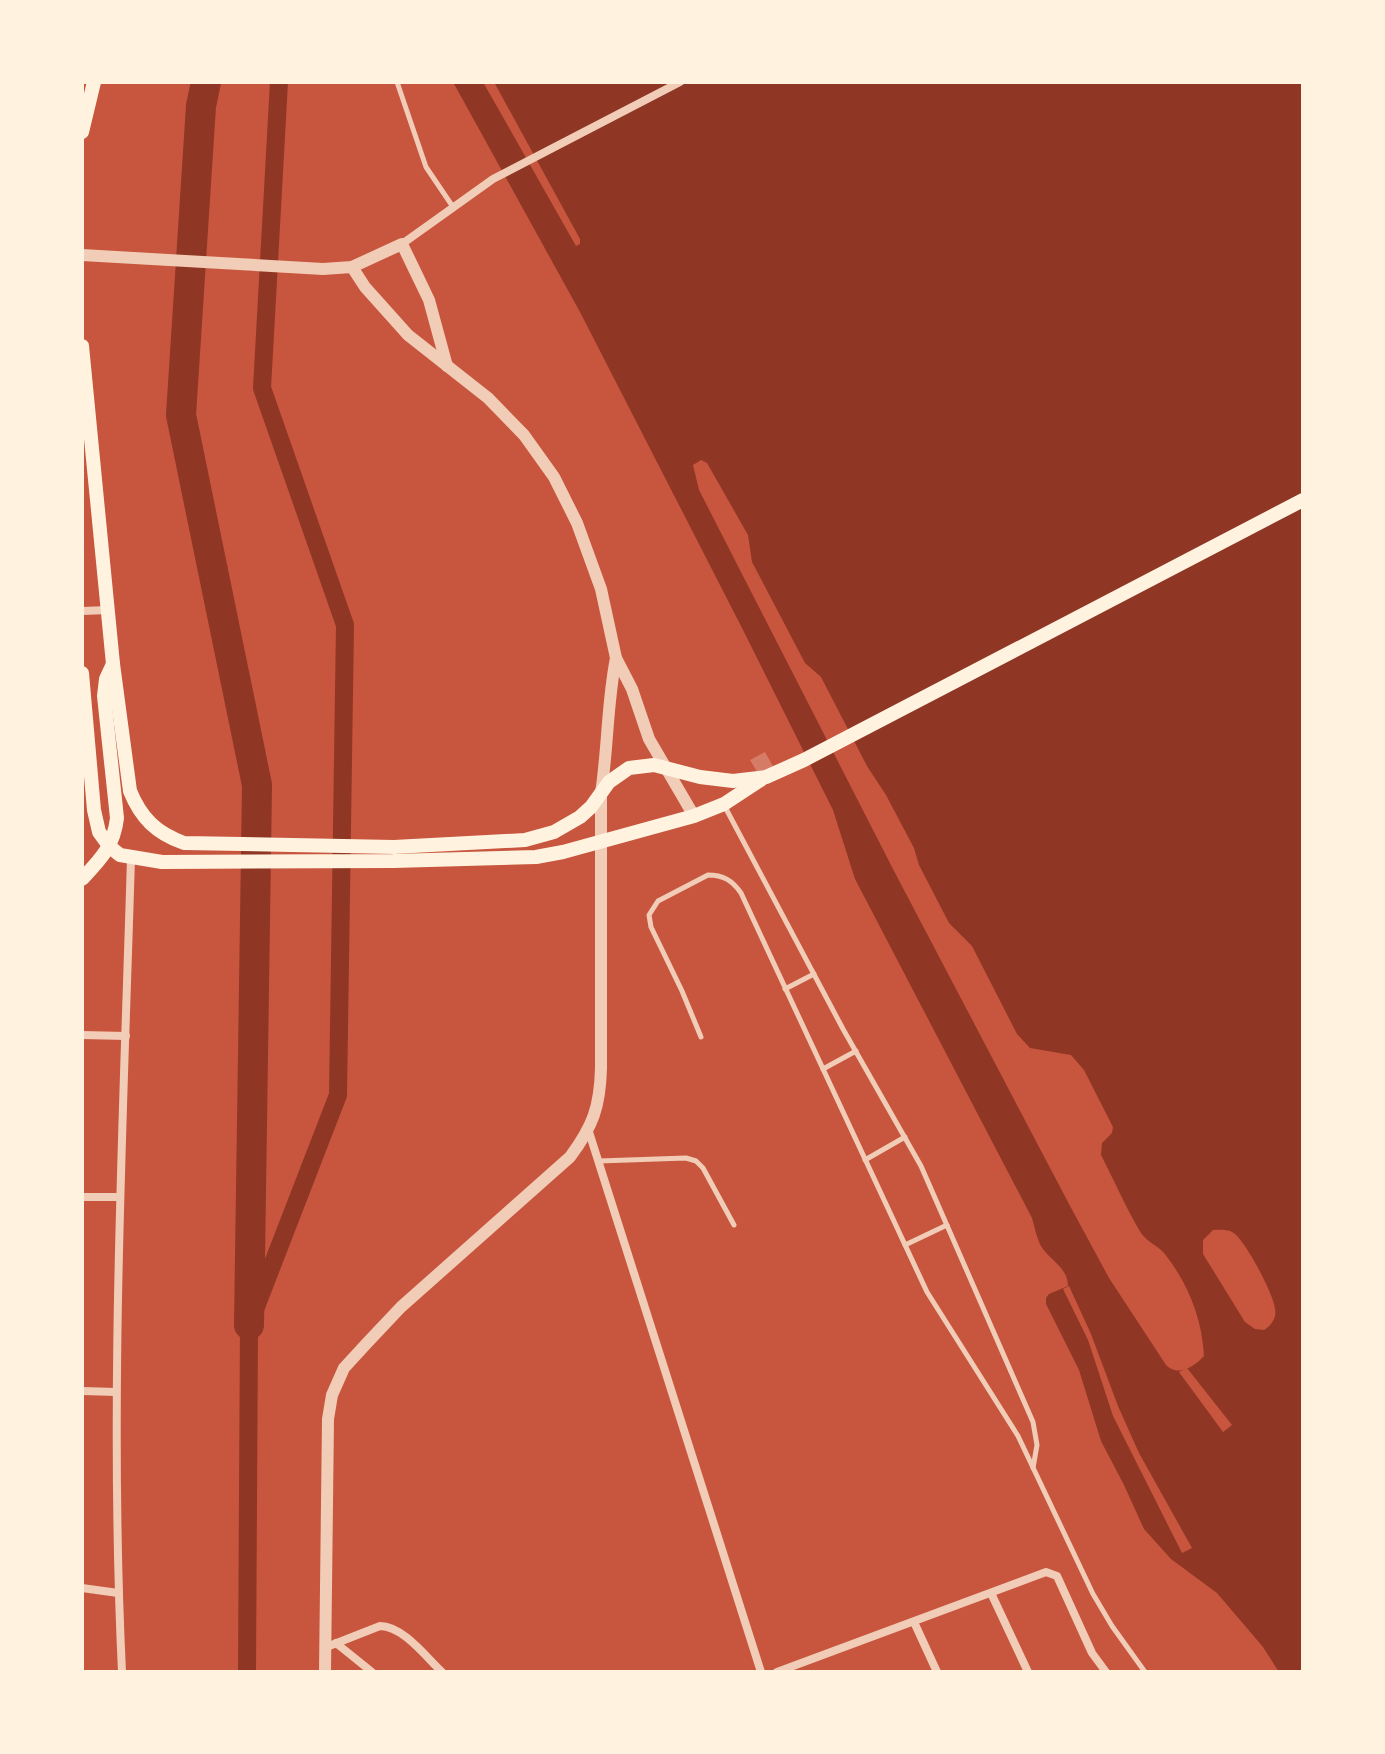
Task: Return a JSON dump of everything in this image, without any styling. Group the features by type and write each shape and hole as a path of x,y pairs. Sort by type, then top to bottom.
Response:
{"main road":[{"path":"82,132 94,82"},
{"path":"82,346 113,664 130,791 136,805 154,828 184,843 393,854 536,857 694,816 724,804 766,777 1303,500"},
{"path":"82,879 110,847 117,818 104,687 113,664"},
{"path":"82,673 85,747 95,822 110,847 131,858 162,862 393,854 510,842 539,837 580,817 609,782 629,768 654,765 716,780 766,777"}],"street":[{"path":"82,255 323,269 352,267 402,244 493,179 680,82"},
{"path":"402,244 429,300 447,366"},
{"path":"352,267 365,287 408,335 488,398 524,435 554,477 577,523 601,589 616,658 632,689 649,739 694,816"},
{"path":"82,611 108,610"},
{"path":"325,1672 330,1646 328,1419 332,1395 344,1368 401,1307 570,1157 589,1132 597,1112 600,1090 601,793 608,749 609,692 616,658"},
{"path":"122,1672 116,1392 131,858"},
{"path":"82,1035 126,1036"},
{"path":"589,1132 761,1672"},
{"path":"82,1197 120,1197"},
{"path":"82,1391 116,1392"},
{"path":"777,1672 1042,1573 1054,1573 1092,1653 1106,1672"},
{"path":"82,1588 118,1593"},
{"path":"991,1593 1028,1672"},
{"path":"914,1622 937,1672"},
{"path":"330,1646 387,1626 399,1632 442,1672"},
{"path":"330,1646 372,1672"}],"lane":[{"path":"397,82 426,167 453,207"},
{"path":"724,804 921,1166 1033,1422 1037,1445 1033,1468"},
{"path":"701,1037 649,921 654,905 708,875 723,877 736,886 943,1321 1005,1413 1093,1594 1145,1672"},
{"path":"785,989 814,974"},
{"path":"823,1069 856,1051"},
{"path":"865,1160 905,1137"},
{"path":"598,1161 686,1158 696,1161 703,1168 734,1225"},
{"path":"905,1245 947,1225"}],"shaded area":[{"path":"453,82 483,82 576,246 580,244 580,239 494,82 1303,82 1303,1672 1279,1672 1263,1647 1217,1593 1171,1559 1144,1529 1101,1441 1079,1370 1046,1304 1049,1294 1068,1286 1066,1275 1041,1246 1032,1218 855,879 833,810 580,312","holes":["701,460 707,463 748,535 752,562 805,663 821,677 914,848 919,865 949,923 972,946 1017,1034 1030,1048 1071,1055 1084,1070 1113,1127 1112,1133 1102,1143 1101,1155 1141,1233 1164,1253 1180,1276 1192,1302 1204,1356 1191,1367 1176,1370 1166,1365 1109,1278 1069,1204 699,490 693,465","1213,1230 1227,1230 1237,1236 1264,1280 1275,1313 1273,1321 1264,1330 1255,1329 1245,1322 1203,1254 1203,1240"]}],"pier":[{"path":"1069,1286 1139,1453 1192,1548 1182,1553 1113,1416 1088,1340 1063,1289"},
{"path":"1187,1368 1232,1425 1223,1432 1179,1372"}],"building":[{"path":"765,752 774,768 759,775 750,760"}],"waterway":[{"path":"206,82 201,106 181,415 257,785 249,1325"},
{"path":"247,1672 249,1325 338,1095 345,625 262,388 279,82"}]}
